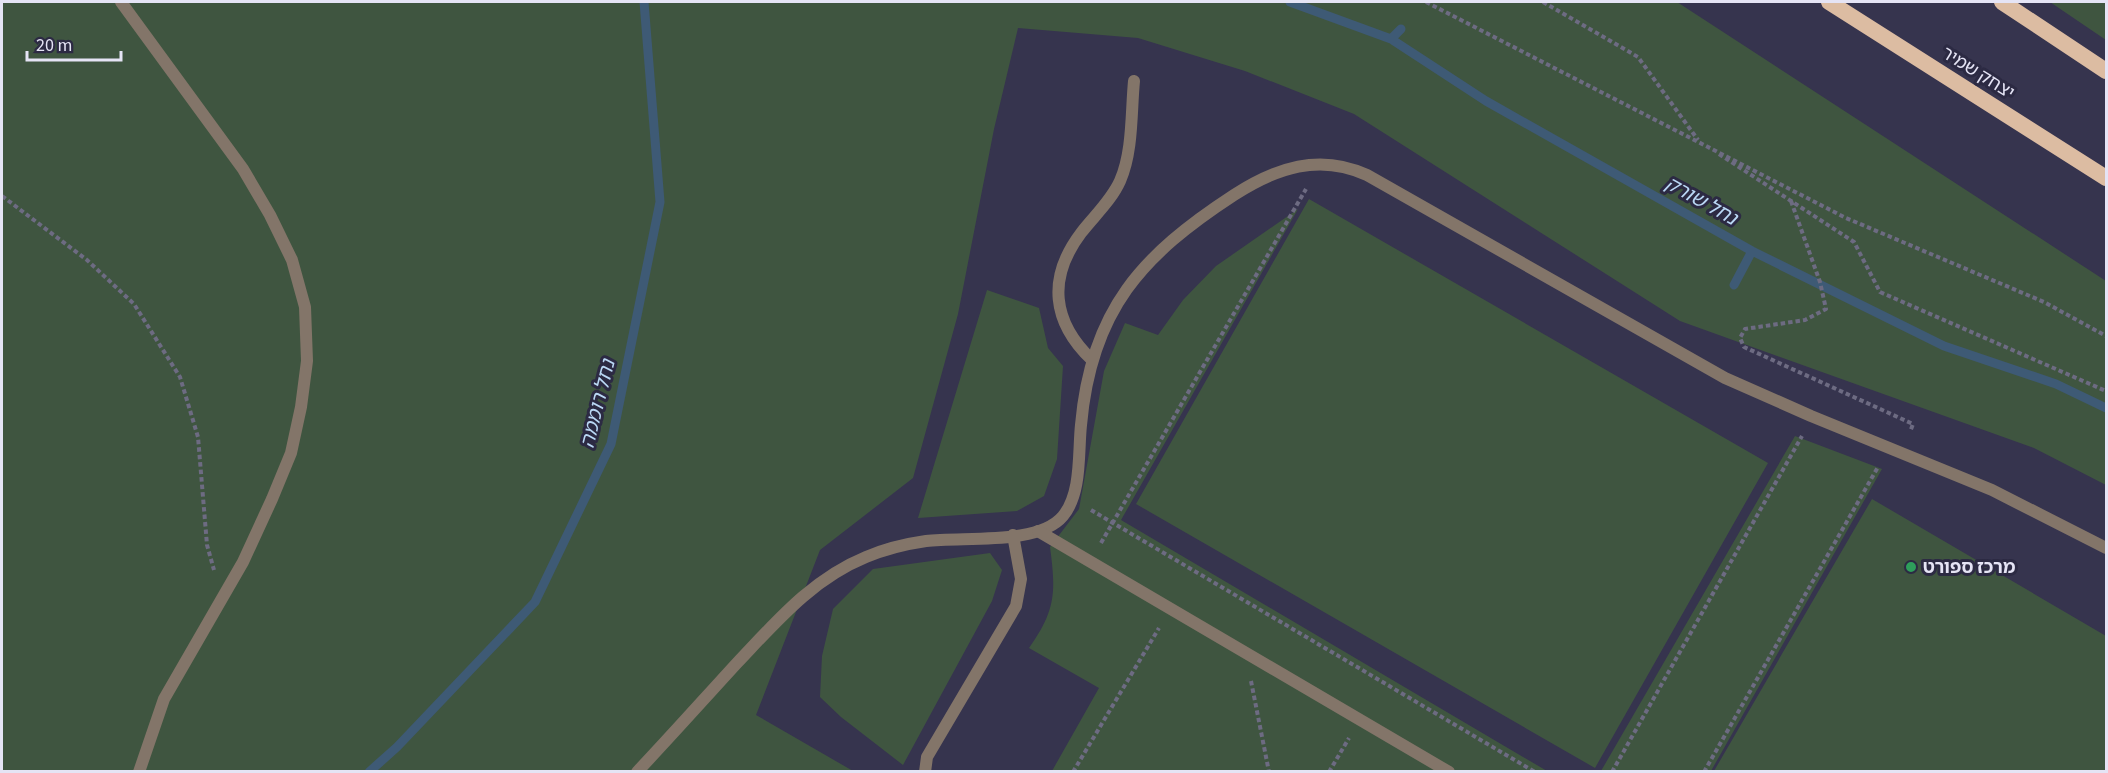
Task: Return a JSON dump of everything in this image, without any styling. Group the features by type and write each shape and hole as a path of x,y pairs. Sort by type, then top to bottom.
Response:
{"highway":[{"name":"יצחק שמיר","path":"1828,2 2106,178"},
{"path":"2002,2 2106,70"}],"street":[{"path":"121,2 254,187 292,260 304,307 307,361 301,407 291,453 248,552 164,699 139,771"},
{"path":"1092,360 1077,346 1062,318 1058,303 1060,274 1072,246 1114,192 1123,174 1134,81"},
{"path":"637,771 781,616 828,577 865,558 905,545 1013,536 1038,531 1057,522 1072,499 1082,408 1092,360 1111,313 1123,293 1164,245 1196,220 1254,182 1287,168 1321,163 1344,166 1367,175 1708,369 1813,417 2001,494 2106,548"},
{"path":"1038,531 1449,771"},
{"path":"925,771 927,758 1016,606 1021,579 1013,536"}],"path":[{"path":"1426,2 1846,218 2044,302 2106,336"},
{"path":"1543,2 1638,57 1699,142 1854,242 1880,292 2106,391"},
{"path":"1090,562 1321,163"},
{"path":"2,196 87,260 134,304 180,377 198,437 207,545 223,599"},
{"path":"1791,201 1820,282 1826,309 1805,320 1745,329 1740,338 1744,347 1913,424 1903,453"},
{"path":"1611,771 1813,417"},
{"path":"1704,771 1889,447"},
{"path":"1072,499 1535,771"},
{"path":"1073,771 1170,609"},
{"path":"1245,652 1269,771"},
{"path":"1329,771 1361,720"}],"green space":[{"path":"2,2 1677,2 2106,281 2106,485 2034,448 1680,321 1354,114 1245,71 1138,38 1018,28 994,129 958,314 913,478 820,550 756,715 853,771 2,772"},
{"path":"2050,2 2106,2 2106,40"},
{"path":"1309,199 1768,463 1595,768 1136,504"},
{"path":"1298,209 1121,520 1547,771 1052,771 1099,688 1029,648 1045,623 1049,611 1053,589 1050,547 1079,509 1104,371 1125,323 1158,335 1183,300 1216,266"},
{"path":"987,290 1039,308 1048,348 1063,366 1057,459 1044,496 1017,511 918,518"},
{"path":"1795,436 1882,469 1711,771 1601,771"},
{"name":"מרכז ספורט","path":"1872,499 2106,636 2106,771 1714,771"},
{"path":"990,553 1002,570 992,601 903,765 841,717 820,697 822,656 833,609 873,569"}],"waterway":[{"name":"נחל רוממה","path":"369,772 397,747 535,602 611,444 660,202 644,2"},
{"name":"נחל שורק","path":"1290,2 1391,39 1486,101 1752,251 1944,346 2056,384 2106,408"},
{"path":"1391,39 1401,29"},
{"path":"1734,285 1752,251"}],"place":[{"name":"מרכז ספורט","path":"1911,567"}]}
